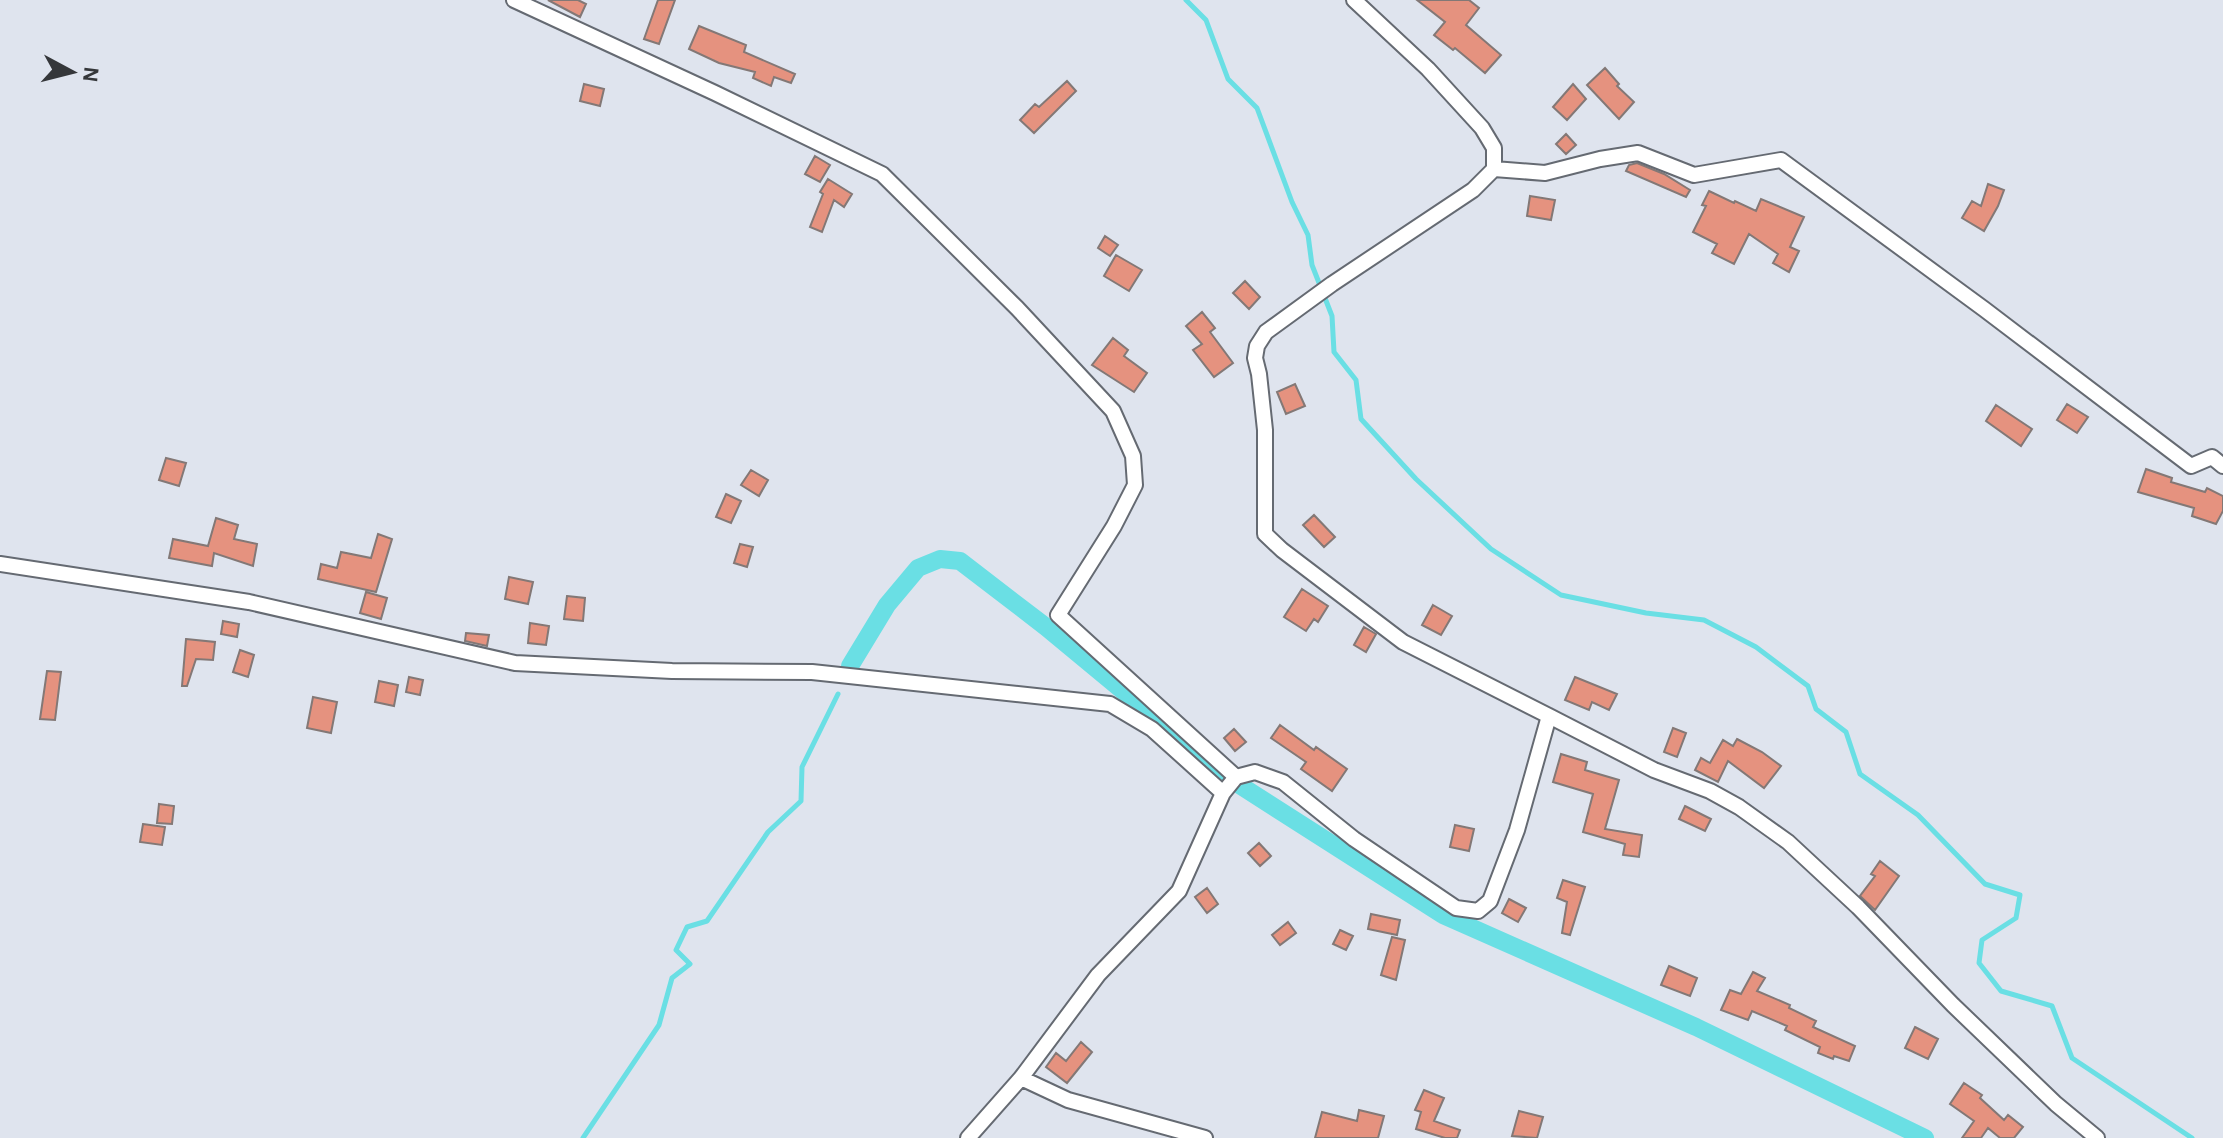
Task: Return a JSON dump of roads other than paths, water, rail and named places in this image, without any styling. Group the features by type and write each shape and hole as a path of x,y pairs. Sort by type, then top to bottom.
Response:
{"street":[{"path":"514,0 882,174 1017,308 1113,411 1133,456 1135,485 1114,526 1058,615 1236,777"},
{"path":"1354,0 1428,69 1482,128 1494,148 1494,169 1473,190 1266,332 1257,346 1255,358 1265,430 1265,534 1403,642 1654,770 1710,791 1739,807 1788,842 1858,907 1953,1005 2056,1104 2097,1138"},
{"path":"1494,169 1545,173 1638,153 1694,175 1781,160 2191,466 2212,457 2223,466"},
{"path":"0,564 249,602 515,663 672,671 812,672 1110,704 1152,729 1223,793"},
{"path":"968,1138 1021,1078 1098,975 1179,891 1223,793 1236,777 1255,772 1283,782 1354,839 1456,908 1478,911 1490,901 1517,830 1549,716"},
{"path":"1021,1078 1068,1100 1205,1138"}],"waterway":[{"path":"1186,0 1206,20 1228,79 1257,108 1292,202 1308,235 1312,265 1332,316 1334,352 1356,380 1361,419 1416,479 1491,549 1561,595 1646,613 1704,620 1756,647 1808,686 1816,709 1846,732 1860,774 1918,815 1985,884 2020,895 2016,918 1982,940 1979,963 2001,991 2052,1006 2072,1058 2192,1138"},
{"path":"850,666 887,605 918,568 940,559 960,561 1046,627 1227,777 1443,915 1696,1027 1925,1138"},
{"path":"583,1138 659,1025 672,978 690,964 676,950 687,927 707,921 768,832 801,801 802,767 838,694"}]}
